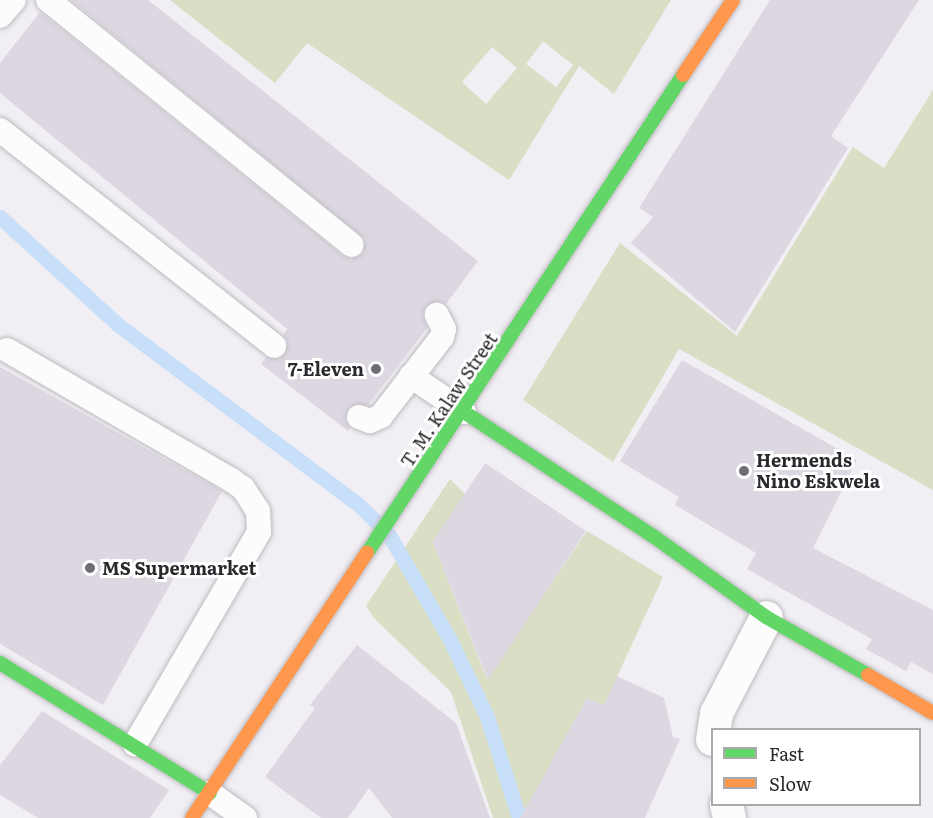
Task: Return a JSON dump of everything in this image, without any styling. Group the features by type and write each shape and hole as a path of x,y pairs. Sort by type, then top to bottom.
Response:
{"street":[{"name":"T. M. Kalaw Street","path":"192,818 464,412 733,0"},
{"path":"464,412 653,536 766,617 933,713"},
{"path":"714,728 716,713 766,617"},
{"path":"0,663 135,744 210,793"}],"lane":[{"path":"0,16 14,0"},
{"path":"48,0 352,245"},
{"path":"0,130 274,346"},
{"path":"359,417 376,419 442,337 442,321 437,315"},
{"path":"6,350 231,480 243,488 258,511 259,532 135,744"},
{"path":"411,376 464,412"},
{"path":"210,793 244,818"}],"green space":[{"path":"170,0 671,0 614,94 579,66 509,180 307,43 275,83","holes":["543,41 573,65 556,87 526,64","492,47 517,68 486,104 462,82"]},
{"path":"933,90 933,490 679,349 613,462 523,400 620,243 737,336 853,147 884,168"},
{"path":"450,479 465,494 433,542 487,679 587,531 663,577 604,705 587,698 530,801 535,818 493,818 451,692 375,619 366,606"}],"building":[{"path":"71,0 148,0 478,261 446,304 437,301 425,307 423,315 427,328 368,405 349,407 345,419 350,428 348,431 261,364 266,357 279,359 285,354 287,341 283,335 287,329 0,93 0,63 40,12 343,256 350,259 363,254 365,239"},
{"path":"770,0 919,0 831,136 848,148 735,332 631,243 653,217 639,208"},
{"path":"682,360 857,460 813,548 933,610 933,674 911,662 906,671 866,649 872,639 747,569 756,553 675,505 679,497 620,461"},
{"name":"MS Supermarket","path":"0,367 222,491 103,705 0,644"},
{"path":"485,463 586,531 488,680 433,542"},
{"path":"357,645 456,723 490,818 392,818 369,788 348,818 321,818 265,777 315,708 310,705"},
{"path":"617,676 664,698 673,737 680,739 645,818 520,818 587,698 604,705"},
{"path":"42,711 169,790 150,818 38,818 0,795 0,765"}],"waterway":[{"path":"0,217 117,324 358,504 389,535 450,640 487,717 519,818"}],"traffic: fast":[{"path":"367,553 683,75"},
{"path":"464,412 653,536 766,617 868,675"},
{"path":"0,663 210,793"}],"traffic: slow":[{"path":"683,75 733,0"},
{"path":"192,818 367,553"},
{"path":"868,675 933,713"}],"place":[{"name":"7-Eleven","path":"376,369"},
{"name":"Hermends Nino Eskwela","path":"744,471"},
{"name":"MS Supermarket","path":"90,568"}]}
